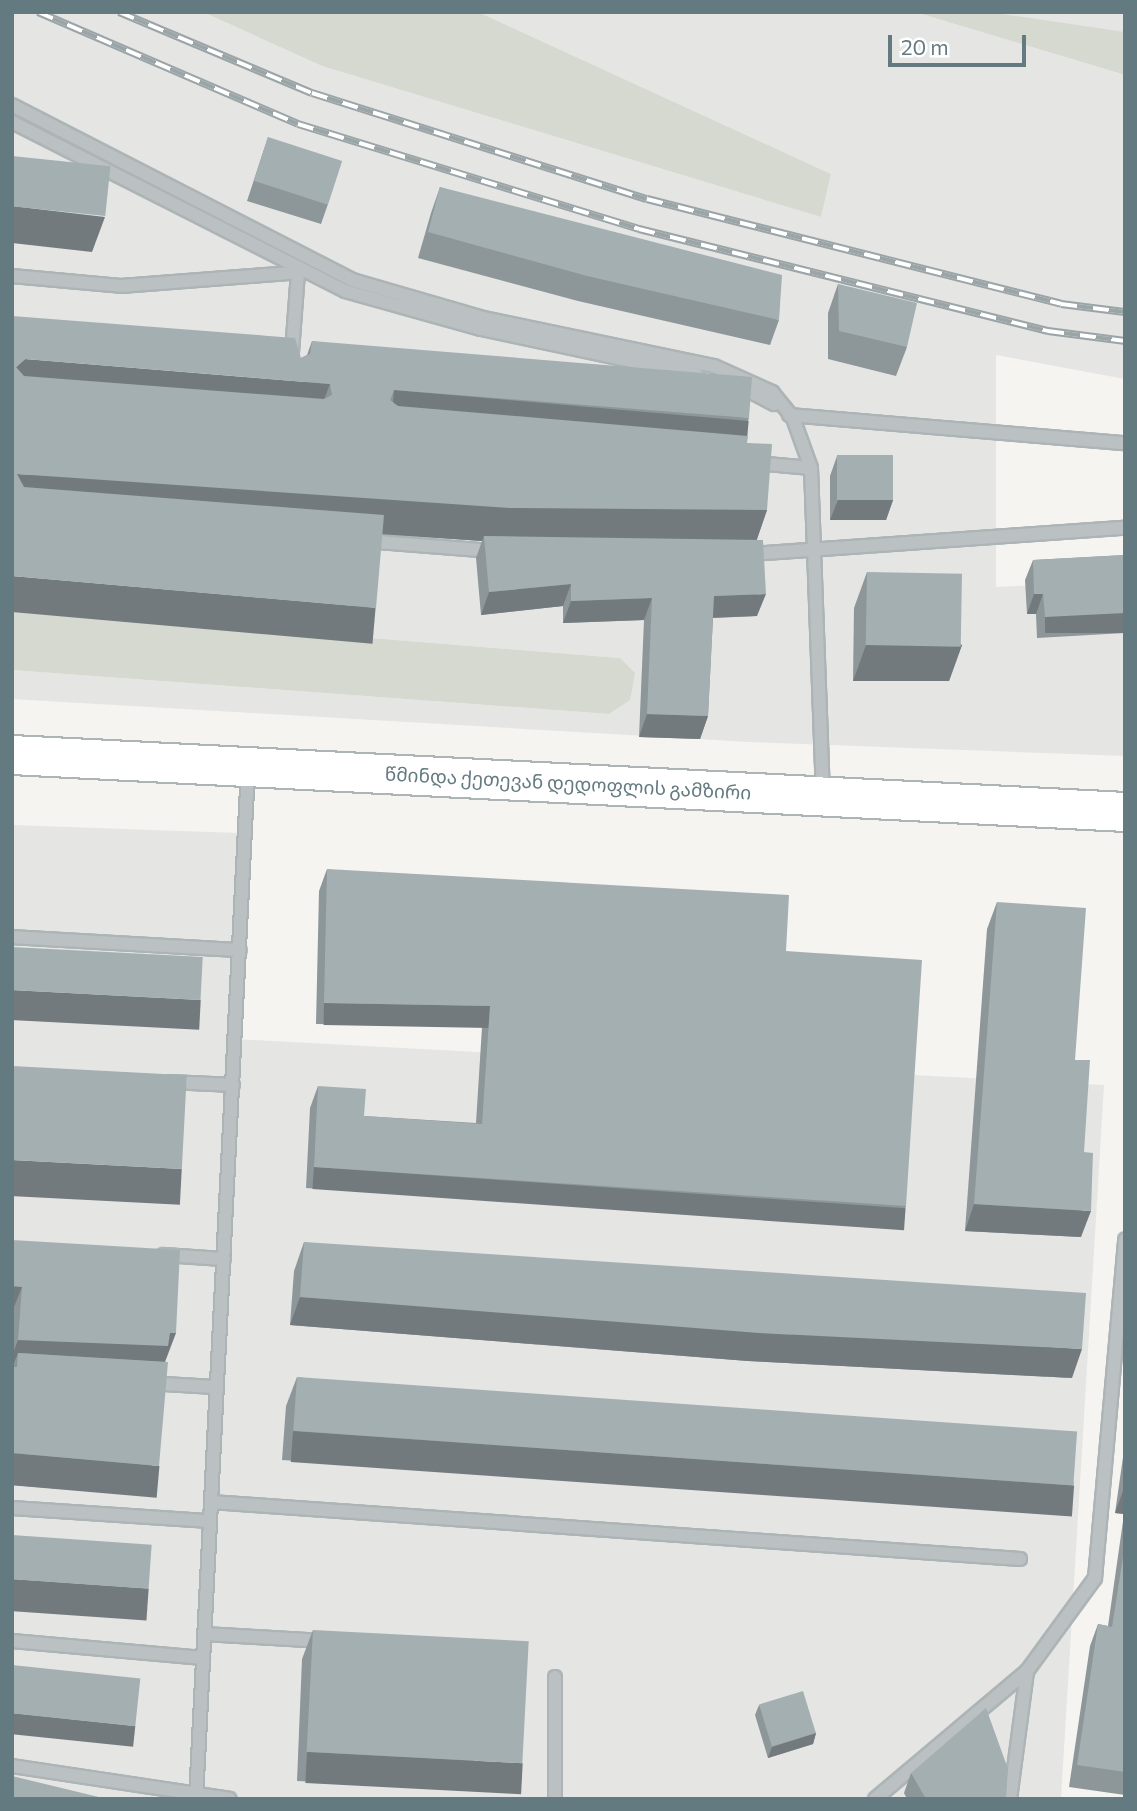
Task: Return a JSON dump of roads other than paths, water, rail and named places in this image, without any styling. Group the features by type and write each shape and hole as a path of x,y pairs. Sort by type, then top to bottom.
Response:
{"main road":[{"name":"წმინდა ქეთევან დედოფლის გამზირი","path":"12,755 1125,812"}],"lane":[{"path":"12,105 304,269"},
{"path":"12,122 304,269 484,318 748,376 793,418 811,468 819,550 824,796"},
{"path":"13,280 121,286 304,269"},
{"path":"291,370 304,269"},
{"path":"793,418 1125,443"},
{"path":"742,462 811,468"},
{"path":"732,554 1125,527"},
{"path":"345,539 511,551"},
{"path":"196,1797 248,766"},
{"path":"12,937 240,950"},
{"path":"150,1082 233,1084"},
{"path":"875,1799 1027,1671 1095,1578 1125,1239"},
{"path":"144,1254 224,1259"},
{"path":"135,1382 217,1387"},
{"path":"211,1502 1020,1559"},
{"path":"12,1508 210,1521"},
{"path":"204,1634 343,1642"},
{"path":"12,1641 203,1658"},
{"path":"1010,1799 1027,1671"},
{"path":"555,1677 555,1799"},
{"path":"12,1766 196,1797 230,1799"}],"railway":[{"path":"38,12 298,124 639,229 1048,331 1125,341"},
{"path":"119,12 312,93 647,199 1061,304 1125,312"}]}
